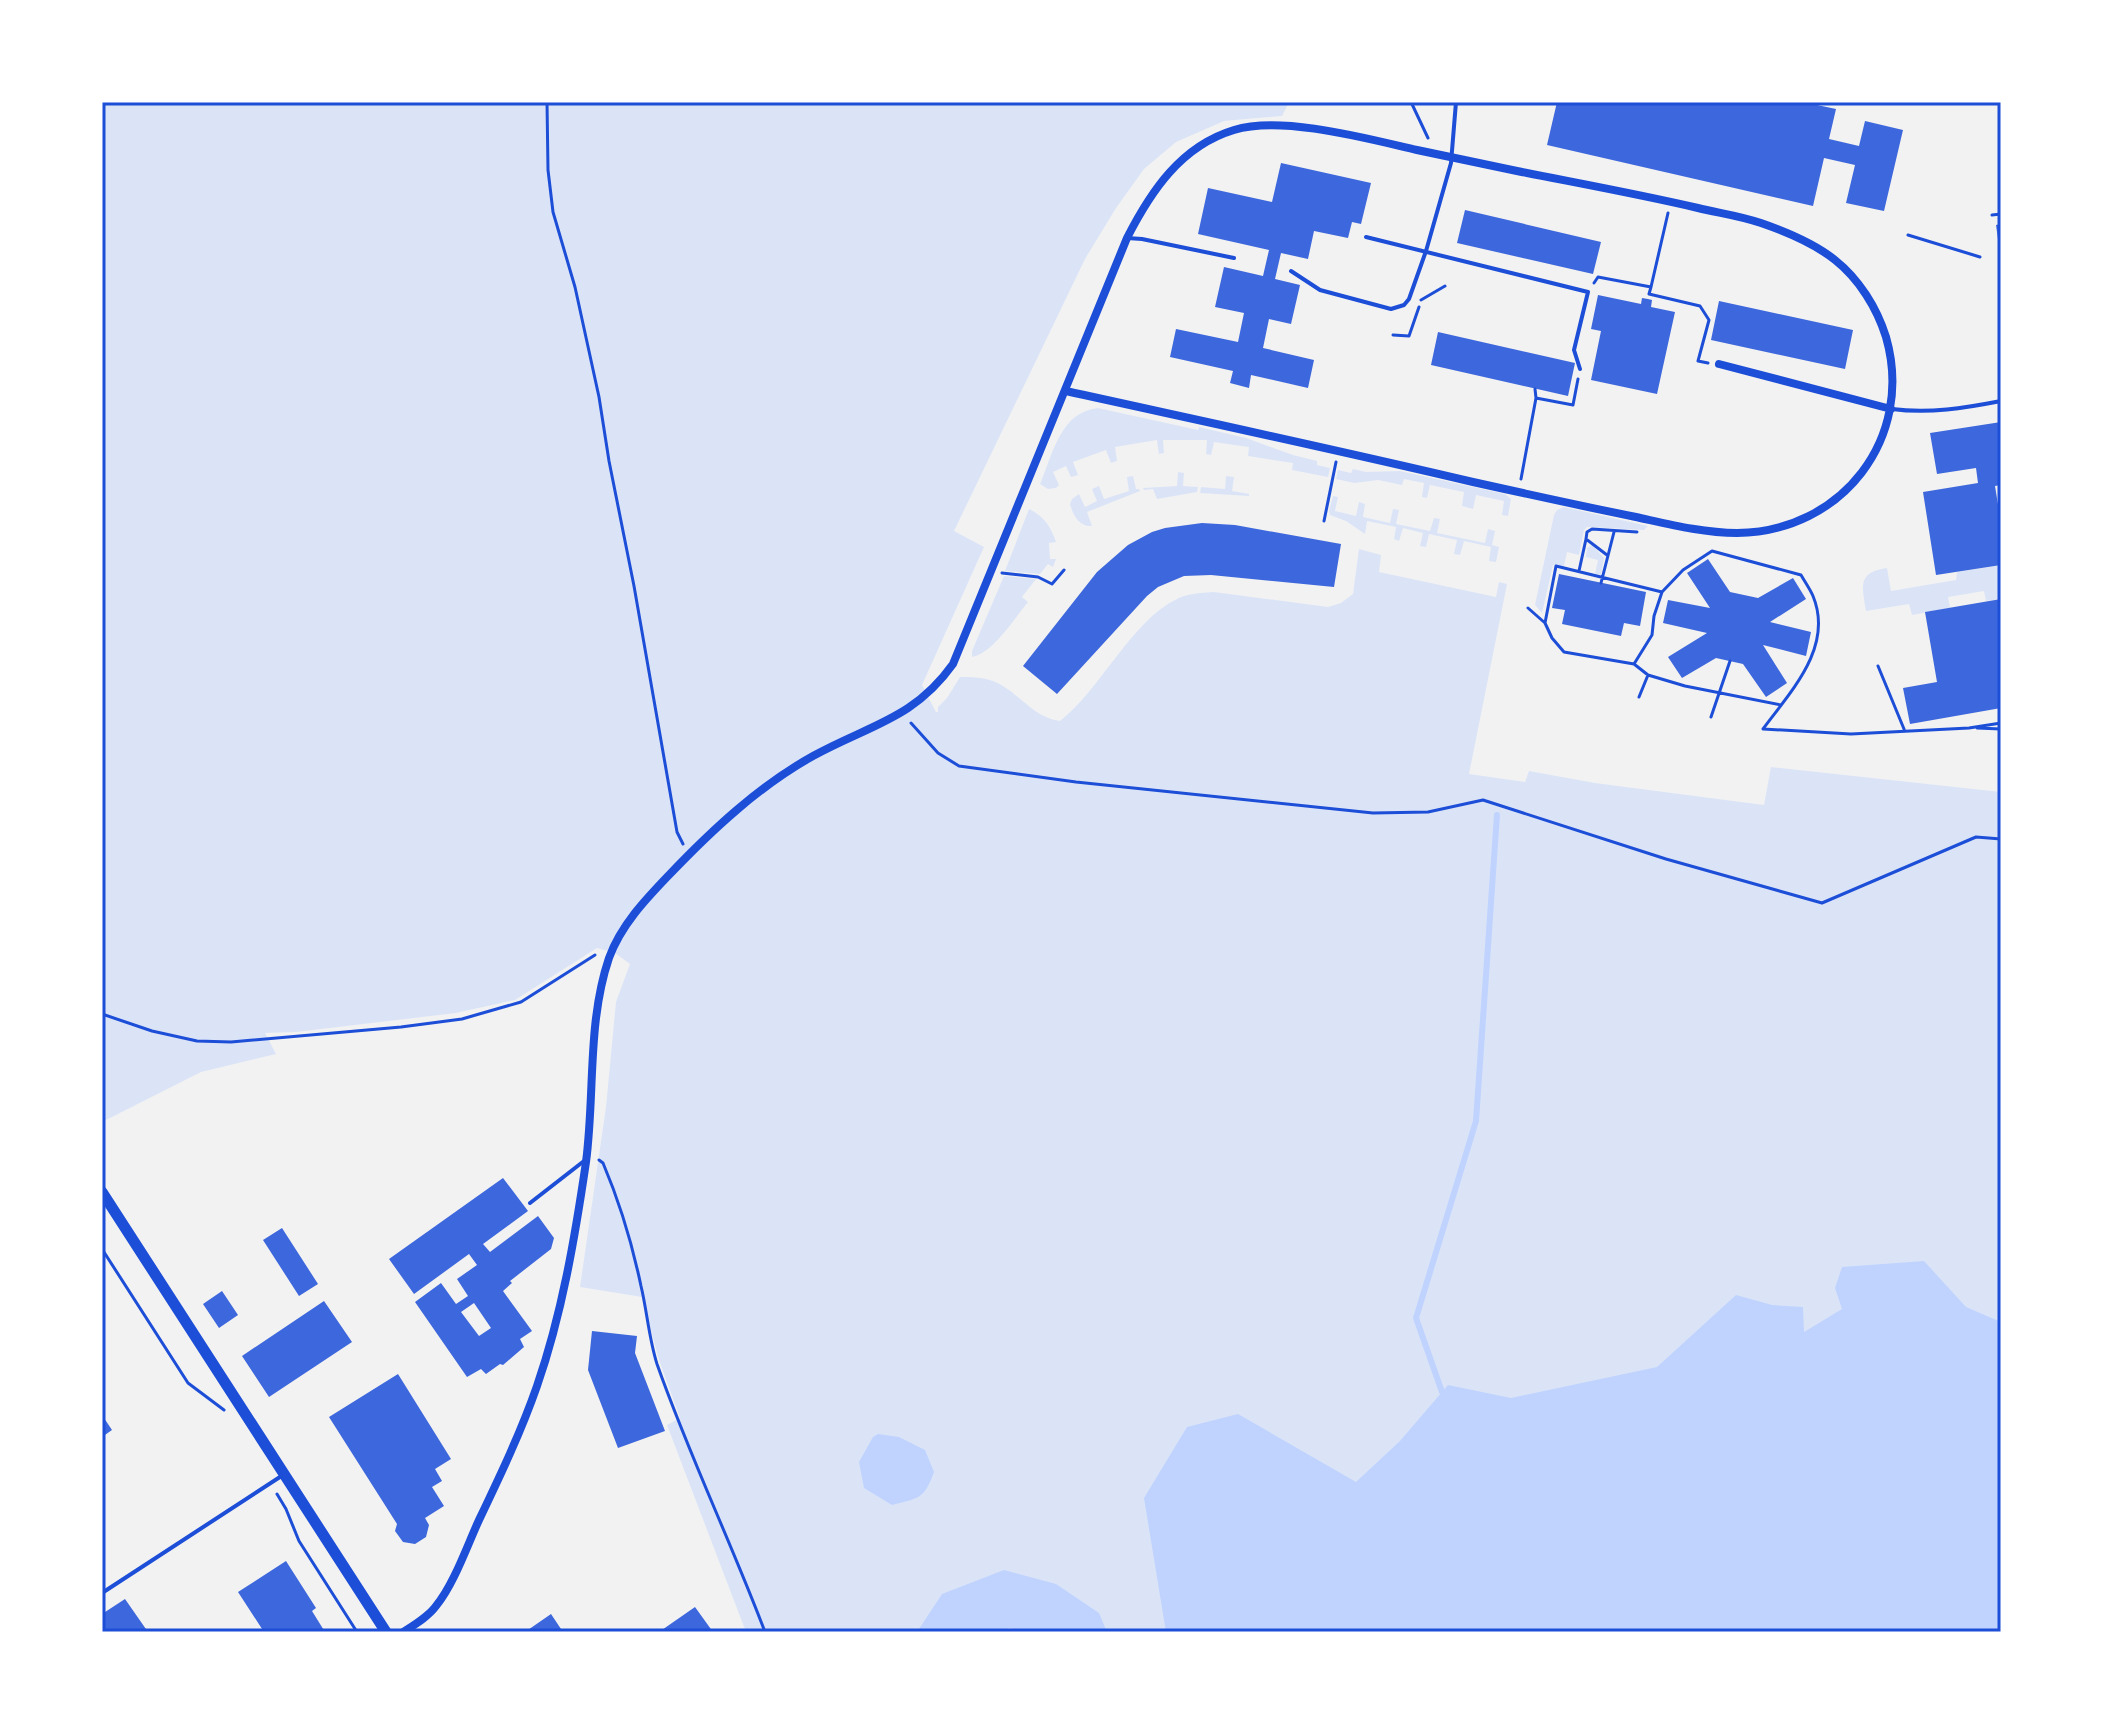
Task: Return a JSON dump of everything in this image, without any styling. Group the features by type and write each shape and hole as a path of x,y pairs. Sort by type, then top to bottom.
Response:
{"main road":[{"path":"102,1192 386,1632"}],"street":[{"path":"403,1632 436,1607 446,1590 528,1410 552,1334 567,1276 586,1159 595,1021 610,956 626,924 688,854 753,796 812,756 889,721 931,691 953,664 1127,238 1153,192 1179,161 1205,142 1237,129 1267,124 1306,128 1361,137 1760,223 1810,243 1837,262 1855,280 1869,299 1883,328 1893,377 1891,409 1883,436 1857,480 1836,499 1791,523 1762,531 1735,533 1658,522 1066,391"},
{"path":"1719,364 1891,409"}],"lane":[{"path":"1291,271 1320,290 1391,309 1404,305 1426,251 1451,157 1456,102"},
{"path":"1366,237 1588,292 1574,350 1580,369"},
{"path":"1127,238 1234,258"},
{"path":"1891,409 1917,412 2001,401"},
{"path":"530,1203 586,1159"},
{"path":"102,1593 285,1474"}],"path":[{"path":"547,102 548,170 553,212 575,287 593,369 677,832 688,854"},
{"path":"1411,102 1434,154"},
{"path":"1671,202 1649,296 1700,306 1709,320 1698,361 1719,364"},
{"path":"1992,215 2001,214"},
{"path":"1908,235 1980,257"},
{"path":"1588,292 1598,277 1651,287"},
{"path":"1393,335 1409,336 1421,301 1445,286"},
{"path":"1536,398 1573,405 1577,388"},
{"path":"1519,492 1535,389"},
{"path":"1324,521 1334,470"},
{"path":"1579,572 1587,532 1592,529 1614,532 1602,580"},
{"path":"1586,539 1607,555"},
{"path":"1634,664 1652,635 1662,592 1683,570 1712,551 1801,575 1814,597 1819,631 1808,667 1763,729 1851,734 2001,729"},
{"path":"1545,623 1556,566 1602,580 1662,592"},
{"path":"1002,573 1038,577 1052,584 1064,570"},
{"path":"1528,608 1545,623 1564,652 1634,664 1648,675 1685,686 1781,705"},
{"path":"1711,717 1730,661"},
{"path":"1878,666 1904,730"},
{"path":"1639,697 1648,675"},
{"path":"911,723 938,753 959,766 1076,782 1373,813 1428,812 1483,800 1666,859 1822,903 1976,837 2001,839"},
{"path":"1969,728 2001,723"},
{"path":"102,1014 152,1031 197,1041 231,1042 401,1027 462,1019 521,1002 596,954 610,956"},
{"path":"596,1158 603,1163 616,1195 633,1250 656,1361 765,1632"},
{"path":"102,1249 188,1383 226,1412"},
{"path":"270,1483 286,1509 299,1541 357,1632"}],"shaded area":[{"path":"102,102 1289,102 1282,116 1224,121 1176,142 1144,169 1116,208 1085,259 954,531 984,547 922,685 936,712 960,677 976,678 1002,685 1042,715 1060,721 1146,622 1177,599 1190,594 1214,592 1328,607 1341,603 1353,594 1359,549 1381,555 1379,572 1496,597 1499,582 1507,584 1469,774 1525,782 1529,771 1595,783 1764,805 1771,767 2001,792 2001,1632 746,1632 667,1425 680,1418 659,1360 642,1297 580,1287 606,1107 616,1002 630,964 615,953 597,948 515,1000 456,1013 265,1033 276,1054 201,1072 102,1122"},
{"path":"1098,408 1246,438 1317,461 1317,465 1330,468 1328,477 1292,470 1293,463 1248,456 1249,447 1214,442 1211,455 1206,454 1207,440 1163,440 1164,453 1159,454 1157,440 1115,447 1117,461 1111,463 1106,450 1073,462 1078,475 1071,477 1066,466 1053,472 1059,485 1056,488 1048,489 1040,484 1066,426 1085,411"},
{"path":"1353,469 1366,472 1400,471 1505,494 1511,499 1508,516 1502,515 1504,501 1476,495 1473,509 1462,506 1464,492 1430,485 1427,498 1422,497 1424,483 1404,479 1402,485 1378,480 1354,483 1336,479 1338,470 1351,473"},
{"path":"1178,472 1184,473 1183,486 1198,487 1197,492 1157,499 1153,489 1143,488 1177,486"},
{"path":"1133,476 1136,489 1140,491 1087,512 1092,526 1077,520 1070,504 1072,499 1079,494 1085,507 1097,501 1092,489 1099,486 1104,499 1129,491 1127,477"},
{"path":"1226,476 1234,477 1232,491 1249,496 1200,493 1201,487 1225,489"},
{"path":"1333,496 1338,497 1335,511 1356,516 1359,502 1365,504 1363,517 1390,523 1393,509 1399,510 1396,524 1430,531 1434,518 1440,519 1437,533 1485,543 1488,529 1495,531 1492,545 1499,547 1496,562 1489,561 1491,547 1464,541 1460,555 1454,554 1457,540 1429,534 1426,547 1420,546 1423,533 1403,528 1399,541 1394,539 1396,527 1367,521 1365,534 1330,515"},
{"path":"1564,507 1648,526 1644,530 1587,527 1579,555 1567,552 1564,566 1553,565 1542,613 1535,605 1554,515"},
{"path":"1029,509 1043,519 1054,537 1056,542 1049,543 1050,559 1056,559 1053,567 1048,564 1040,574 1005,571"},
{"path":"1592,545 1604,558 1601,575 1595,574 1598,560 1586,557 1587,548"},
{"path":"2001,565 2001,599 1986,601 1984,591 1948,597 1950,608 1912,615 1909,604 1866,611 1864,582 1870,573 1877,570 1887,568 1891,591 1956,580 1957,572"},
{"path":"1004,576 1036,579 1022,597 1028,602 1010,626 988,649 972,657 972,651"}],"water":[{"path":"1924,1261 1966,1307 2001,1322 2001,1632 1166,1632 1144,1498 1187,1427 1238,1414 1356,1482 1400,1441 1448,1385 1511,1398 1657,1367 1736,1295 1772,1305 1803,1307 1804,1332 1842,1309 1835,1288 1842,1267"},
{"path":"878,1434 899,1437 925,1450 934,1472 927,1488 919,1496 892,1505 864,1488 859,1462 873,1437"},
{"path":"1004,1570 1056,1584 1099,1613 1107,1632 1018,1632 1010,1628 994,1632 917,1632 942,1594"}],"building":[{"path":"1557,102 1803,102 1836,109 1829,139 1859,146 1865,121 1903,130 1884,211 1846,203 1855,165 1824,158 1813,206 1547,145"},
{"path":"1281,163 1371,183 1361,224 1352,222 1348,238 1314,231 1308,259 1281,253 1275,279 1300,285 1291,324 1269,319 1263,348 1314,360 1308,388 1251,375 1249,388 1230,383 1233,371 1170,357 1176,329 1238,342 1244,313 1215,307 1224,267 1263,276 1269,250 1198,234 1208,188 1272,202"},
{"path":"1465,210 1601,242 1593,274 1457,243"},
{"path":"2001,224 2001,246 1999,246 1996,225"},
{"path":"1598,295 1641,304 1642,298 1648,299 1652,300 1651,307 1675,312 1657,394 1591,380 1601,331 1591,329"},
{"path":"1719,301 1853,330 1845,369 1711,340"},
{"path":"1438,332 1575,363 1568,396 1431,365"},
{"path":"2001,422 2001,485 1995,486 2001,523 2001,565 1936,575 1923,492 1978,483 1976,468 1937,474 1930,433"},
{"path":"1202,523 1235,525 1341,544 1334,587 1211,575 1184,576 1158,587 1147,596 1057,694 1023,666 1097,572 1128,545 1165,528"},
{"path":"1708,559 1730,592 1758,598 1793,578 1806,599 1770,622 1811,632 1806,656 1763,645 1787,683 1766,697 1743,664 1716,658 1682,678 1668,657 1707,633 1663,623 1668,600 1710,608 1687,573"},
{"path":"1559,574 1646,592 1640,626 1624,623 1621,636 1562,624 1565,610 1552,608"},
{"path":"2001,599 2001,708 1910,724 1903,688 1937,682 1925,612"},
{"path":"503,1178 528,1211 483,1244 490,1252 538,1216 554,1238 551,1249 510,1281 512,1283 503,1291 532,1331 520,1339 524,1347 503,1365 486,1374 481,1369 467,1377 415,1302 441,1283 456,1304 468,1296 457,1279 477,1265 469,1254 414,1294 389,1259","holes":["474,1303 491,1328 479,1336 461,1312"]},
{"path":"282,1228 318,1284 299,1296 263,1240"},
{"path":"222,1291 238,1315 219,1328 203,1304"},
{"path":"324,1301 352,1342 269,1397 242,1356"},
{"path":"592,1331 637,1336 635,1353 665,1431 618,1448 588,1370"},
{"path":"398,1374 451,1459 435,1469 442,1481 432,1487 444,1506 425,1518 429,1525 426,1537 415,1544 403,1542 395,1531 397,1524 329,1417"},
{"path":"102,1415 112,1430 102,1437"},
{"path":"286,1561 316,1608 312,1611 325,1632 264,1632 238,1592"},
{"path":"125,1599 148,1632 102,1632 102,1614"},
{"path":"695,1607 713,1632 659,1632"},
{"path":"551,1614 563,1632 525,1632"}],"waterway":[{"path":"1442,1392 1416,1318 1476,1121 1497,815"}]}
